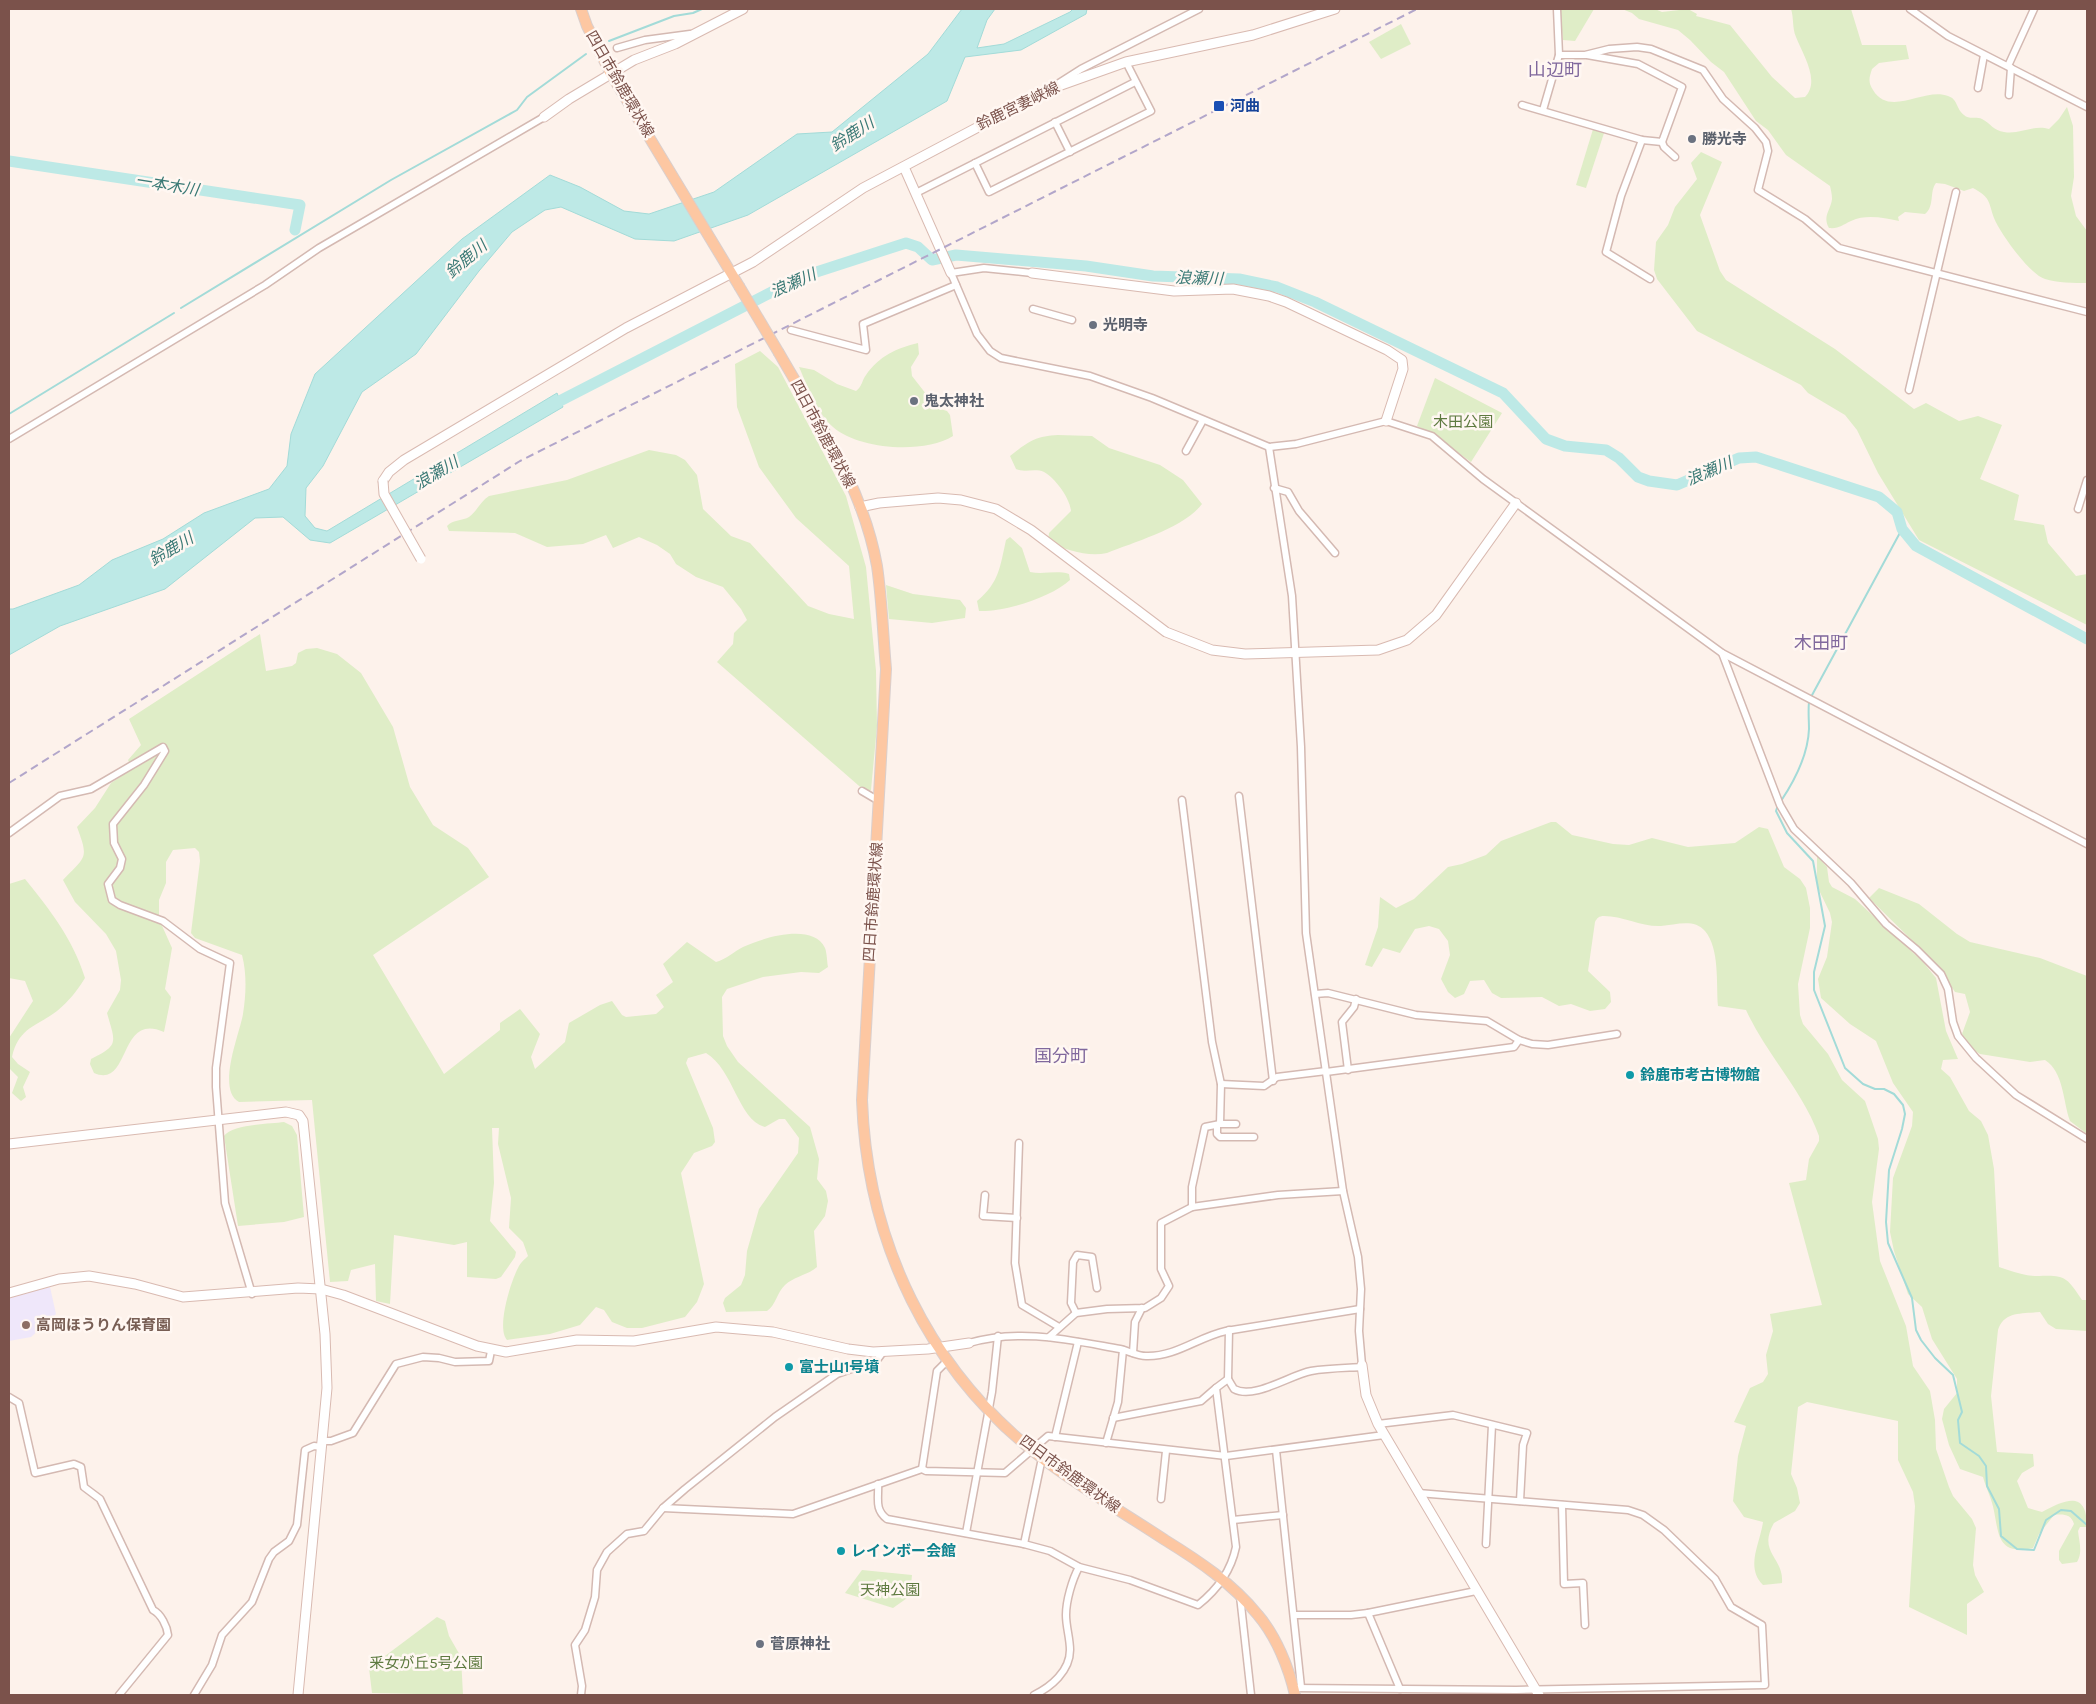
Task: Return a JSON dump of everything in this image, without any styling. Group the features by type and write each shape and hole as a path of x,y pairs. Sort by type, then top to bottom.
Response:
{"main road":[{"name":"四日市鈴鹿環状線","path":"581,9 605,63 829,438 860,507 876,565 886,669 862,1071 865,1151 877,1211 890,1255 914,1308 938,1348 988,1411 1042,1458 1223,1579 1260,1616 1280,1651 1296,1690"}],"street":[{"path":"9,439 265,285 319,248 614,78 654,51 697,33 743,9"},
{"path":"1050,89 1081,69 1199,9"},
{"name":"鈴鹿宮妻峡線","path":"421,559 384,494 383,481 389,472 404,460 626,328 731,273 795,235 863,188 1050,89 1126,62 1253,35 1335,9"},
{"path":"1543,110 1559,55 1557,9"},
{"path":"1910,9 1948,36 2087,107"},
{"path":"2009,96 2010,67 2034,9"},
{"path":"617,48 645,40 697,33"},
{"path":"1585,55 1609,49 1637,47 1651,49 1703,70 1727,103 1755,128 1766,142 1768,151 1758,190 1805,219 1840,248 2087,312"},
{"path":"1559,55 1585,55 1638,64 1682,87 1662,142 1664,147 1675,157"},
{"path":"1978,88 1984,55"},
{"path":"974,162 989,192 1151,111 1126,62"},
{"path":"916,193 974,162 1136,82"},
{"path":"1522,104 1642,140 1662,142"},
{"path":"1055,122 1070,152"},
{"path":"1642,140 1621,196 1606,252 1650,279"},
{"path":"904,167 977,333 983,343 996,355 1090,376 1145,395 1269,446 1296,444 1386,420 1432,436 1516,503 1722,653 2087,844"},
{"path":"1909,390 1956,192"},
{"path":"951,273 984,268 1174,291 1233,289 1269,296 1286,302 1387,350 1402,360 1403,369 1386,420"},
{"path":"791,330 866,350 863,324 956,285"},
{"path":"1033,309 1072,320"},
{"path":"1186,451 1203,420"},
{"path":"1269,446 1292,596 1302,775 1306,933 1343,1191 1358,1257 1361,1289 1362,1366 1370,1407 1384,1435 1537,1692"},
{"path":"2078,509 2087,480"},
{"path":"1274,488 1288,492 1299,511 1335,553"},
{"path":"860,507 879,503 938,498 962,500 987,506 1017,520 1140,615 1166,632 1182,640 1229,654 1378,650 1407,640 1436,615 1516,503"},
{"path":"1722,653 1780,804 1800,835 1851,883 1886,924 1941,974 1948,989 1953,1022 1964,1046 2016,1095 2087,1139"},
{"path":"9,834 60,796 91,789 163,747 165,751 144,784 113,824 114,843 122,860 120,868 110,879 108,888 112,900 120,905 158,918 200,948 230,962 216,1068 218,1120 227,1213 252,1294"},
{"path":"862,791 879,802"},
{"path":"1239,796 1273,1081"},
{"path":"1182,800 1212,1042 1221,1084 1217,1134 1220,1137 1254,1137"},
{"path":"1315,994 1328,993 1356,999 1416,1016 1487,1021 1518,1040 1532,1044 1548,1045 1617,1034"},
{"path":"1348,1070 1342,1022 1354,1007 1356,999"},
{"path":"1221,1084 1264,1086 1277,1077 1348,1070 1514,1048 1518,1040"},
{"path":"9,1144 286,1112 299,1115 304,1132 321,1289 327,1368 322,1444 298,1695"},
{"path":"1192,1208 1192,1187 1205,1127 1219,1124 1236,1124"},
{"path":"1019,1143 1015,1263 1022,1305 1059,1327"},
{"path":"1049,1337 1076,1313 1106,1309 1142,1308 1161,1298 1169,1286 1161,1269 1161,1223 1192,1208 1278,1196 1343,1191"},
{"path":"984,1195 983,1216 1017,1218"},
{"path":"1076,1313 1071,1303 1073,1262 1076,1255 1092,1257 1097,1288"},
{"path":"9,1293 59,1279 89,1276 135,1284 183,1297 252,1294 298,1288 321,1289 343,1294 491,1351 506,1352 577,1340 634,1341 704,1328 727,1327 801,1337 848,1349 883,1352 938,1348 1010,1335 1049,1337 1147,1356 1183,1350 1213,1334 1229,1330 1360,1309"},
{"path":"1133,1353 1135,1322 1142,1308"},
{"path":"1229,1330 1228,1379 1234,1390 1247,1394 1290,1381 1310,1371 1362,1366"},
{"path":"966,1533 988,1411 998,1336"},
{"path":"1055,1437 1078,1342"},
{"path":"1106,1443 1118,1402 1123,1350"},
{"path":"194,1695 212,1665 222,1635 252,1602 269,1559 292,1536 297,1525 305,1450 353,1434 396,1364 423,1357 455,1362 489,1362 491,1351"},
{"path":"581,1695 582,1686 575,1645 585,1630 591,1611 597,1570 616,1543 627,1534 644,1531 663,1508 730,1452 807,1393 837,1374 877,1360 883,1352"},
{"path":"922,1469 937,1371 947,1361"},
{"path":"1113,1418 1201,1402 1228,1379"},
{"path":"878,1484 878,1508 880,1514 887,1519 1024,1544 1050,1551 1080,1567 1130,1580 1198,1605 1223,1579 1233,1561 1236,1546 1216,1388"},
{"path":"9,1398 18,1403 35,1473 74,1464 81,1467 84,1487 100,1499 153,1610 159,1613 168,1632 168,1635 119,1695"},
{"path":"1118,1402 1127,1414"},
{"path":"1378,1424 1453,1415 1527,1433 1523,1445 1520,1501"},
{"path":"1486,1544 1492,1425"},
{"path":"663,1508 793,1514 922,1469 926,1471 976,1473 1008,1472 1043,1438 1055,1437 1166,1451 1226,1456 1384,1435"},
{"path":"1276,1450 1294,1615 1296,1690 1400,1689 1537,1692 1765,1685 1762,1625 1731,1607 1715,1579 1664,1530 1643,1514 1628,1510 1418,1493"},
{"path":"1161,1499 1166,1451"},
{"path":"1024,1544 1042,1458"},
{"path":"1562,1504 1564,1584 1583,1583 1585,1625"},
{"path":"1233,1520 1283,1515"},
{"path":"1034,1695 1052,1684 1061,1674 1068,1659 1070,1651 1066,1610 1074,1578 1080,1567"},
{"path":"1294,1615 1351,1615 1368,1613 1476,1591"},
{"path":"1240,1595 1251,1695"},
{"path":"1368,1613 1400,1689"}],"shaded area":[{"name":"高岡ほうりん保育園","path":"50,1287 56,1314 31,1337 9,1341 9,1297"}],"green space":[{"path":"1560,9 1594,9 1575,41 1563,40"},
{"path":"1622,9 1655,9 1662,12 1688,9 1697,14 1696,16 1730,25 1772,77 1795,98 1805,97 1811,83 1811,75 1795,34 1791,9 1851,9 1862,45 1906,45 1909,59 1879,63 1872,69 1870,85 1880,98 1898,102 1929,95 1939,94 1948,96 1954,99 1961,113 1966,116 1982,119 1997,130 2010,133 2038,128 2049,129 2067,107 2073,126 2074,177 2071,196 2076,216 2087,231 2087,283 2066,283 2039,276 2016,253 2002,233 1986,197 1973,188 1964,191 1945,184 1936,183 1930,207 1925,214 1905,212 1898,217 1899,221 1875,217 1863,218 1838,227 1829,228 1826,220 1832,199 1830,186 1786,155 1768,130 1756,121 1724,72 1678,30 1639,19 1632,13"},
{"path":"1401,24 1411,44 1381,59 1369,42"},
{"path":"1594,126 1605,130 1586,188 1576,185"},
{"path":"1701,152 1722,162 1700,215 1720,271 1726,280 1835,349 1914,409 1926,403 1959,421 1978,416 2002,425 1980,479 2019,495 2014,520 2044,525 2048,543 2076,576 2087,574 2087,625 1919,540 1878,473 1857,430 1845,415 1808,393 1801,385 1697,331 1657,279 1654,270 1656,242 1668,225 1675,207 1697,179 1691,163"},
{"path":"918,343 919,354 911,367 912,376 937,408 947,411 950,415 953,436 941,442 909,447 892,447 859,441 844,435 833,427 822,414 799,367 814,370 837,384 856,391 860,388 871,368 883,358 903,347"},
{"path":"760,351 778,367 846,496 866,567 876,671 877,726 871,790 866,792 717,662 733,644 734,633 747,620 741,609 723,587 696,577 676,564 670,554 657,545 639,537 613,548 606,535 583,544 547,547 515,533 449,531 447,526 452,522 469,517 489,496 567,480 649,450 676,455 685,460 697,475 703,509 731,536 750,543 808,606 829,614 854,619 849,566 796,518 759,467 737,407 735,364"},
{"name":"木田公園","path":"1435,378 1502,413 1471,462 1433,434 1417,426"},
{"path":"1058,435 1092,436 1109,448 1160,465 1183,480 1202,504 1194,513 1171,527 1107,553 1085,553 1048,542 1049,533 1071,511 1068,500 1048,475 1037,470 1022,471 1016,469 1010,456 1032,441"},
{"path":"1010,537 1022,548 1030,572 1069,574 1070,580 1040,598 1002,609 979,611 977,601 990,588 998,574 1006,540"},
{"path":"886,585 913,594 960,600 966,608 965,618 932,623 889,619"},
{"path":"260,634 266,671 292,666 296,663 298,653 306,649 317,648 337,654 361,673 393,727 410,787 433,825 468,848 489,877 373,955 444,1074 500,1030 500,1023 520,1009 540,1034 531,1057 535,1069 565,1042 569,1023 600,1005 612,1001 622,1015 626,1017 656,1014 664,1007 656,995 673,982 663,964 687,942 716,962 751,943 787,934 810,936 819,940 825,948 828,967 819,973 801,972 763,977 727,989 722,997 723,1036 727,1046 738,1062 810,1127 819,1159 817,1179 826,1191 828,1201 825,1216 814,1231 817,1267 785,1285 767,1311 726,1312 723,1303 725,1298 741,1285 745,1275 747,1251 759,1209 798,1153 799,1138 785,1119 779,1119 765,1127 756,1123 748,1115 723,1071 706,1053 688,1058 686,1063 713,1128 715,1142 712,1146 694,1153 681,1173 704,1284 697,1302 685,1317 642,1328 627,1328 612,1322 604,1310 596,1307 580,1325 550,1334 507,1340 503,1326 506,1304 515,1274 520,1264 528,1256 523,1242 509,1228 511,1198 498,1144 499,1128 492,1128 494,1183 490,1221 516,1252 515,1257 501,1277 496,1279 467,1277 467,1242 454,1245 394,1235 390,1304 376,1301 375,1264 351,1270 348,1281 330,1282 312,1100 239,1102 232,1095 229,1073 244,1007 244,962 242,955 195,938 191,933 200,861 199,852 195,848 173,850 166,862 166,883 159,900 159,919 172,948 165,989 171,997 164,1032 149,1028 139,1032 131,1040 114,1070 106,1075 94,1073 90,1064 91,1059 107,1050 113,1042 107,1013 120,990 121,980 116,951 106,934 75,902 63,880 77,866 83,856 83,845 77,827 95,808 111,783 132,769 128,760 141,745 129,719"},
{"path":"1551,822 1556,822 1572,835 1613,844 1629,845 1652,838 1688,847 1735,843 1759,827 1768,829 1784,867 1800,879 1806,888 1810,908 1810,928 1798,984 1800,1015 1803,1024 1828,1054 1842,1080 1865,1101 1878,1139 1879,1149 1872,1202 1880,1261 1906,1326 1913,1366 1930,1391 1935,1420 1936,1449 1949,1487 1953,1496 1972,1519 1976,1528 1973,1565 1975,1575 1984,1592 1967,1604 1967,1635 1909,1607 1915,1506 1913,1492 1898,1460 1898,1421 1807,1402 1798,1407 1791,1474 1797,1488 1800,1503 1795,1511 1774,1523 1768,1541 1782,1574 1782,1583 1763,1585 1755,1571 1755,1555 1763,1522 1744,1517 1733,1501 1738,1456 1746,1426 1734,1422 1750,1388 1763,1382 1768,1374 1766,1355 1773,1331 1770,1314 1822,1305 1789,1183 1806,1180 1809,1159 1819,1141 1819,1136 1804,1104 1754,1026 1746,1010 1718,1006 1715,957 1710,938 1705,931 1701,927 1690,923 1654,926 1611,916 1598,918 1595,922 1588,971 1610,992 1611,1002 1605,1009 1590,1011 1571,1004 1559,1006 1542,997 1501,998 1492,993 1484,980 1470,981 1464,994 1455,998 1448,992 1441,979 1450,955 1448,941 1439,929 1429,926 1415,929 1400,953 1383,948 1372,967 1365,965 1378,927 1380,897 1396,908 1414,899 1448,867 1486,855 1501,841"},
{"path":"1817,856 1827,867 1829,882 1832,887 1855,899 1923,962 1936,978 1946,1031 1958,1059 1943,1060 1941,1069 1950,1077 1969,1111 1981,1121 1988,1135 1994,1169 1999,1267 2027,1275 2059,1277 2072,1286 2082,1300 2087,1300 2087,1331 2056,1329 2048,1324 2040,1312 2009,1316 2005,1319 1998,1330 1991,1396 1997,1452 2033,1454 2034,1466 2022,1473 2017,1481 2028,1508 2042,1512 2067,1501 2074,1501 2083,1507 2087,1527 2080,1527 2078,1531 2080,1551 2077,1562 2062,1564 2059,1560 2059,1551 2074,1524 2071,1518 2066,1515 2054,1515 2039,1534 2033,1548 2013,1549 2007,1546 1997,1529 1992,1502 1983,1477 1960,1469 1949,1445 1942,1419 1944,1409 1957,1393 1957,1379 1932,1339 1922,1307 1908,1294 1890,1232 1893,1178 1912,1126 1913,1112 1893,1083 1876,1041 1850,1024 1821,998 1818,979 1827,957 1832,922 1830,913 1817,886"},
{"path":"25,879 52,914 67,938 85,978 73,996 57,1011 29,1029 19,1039 12,1057 18,1064 30,1072 23,1087 26,1097 21,1101 12,1093 18,1077 9,1068 9,1038 33,1001 25,981 9,978 9,884"},
{"path":"1879,888 1919,904 1970,942 2040,958 2087,976 2087,1134 2070,1121 2056,1072 2045,1060 2030,1062 1980,1054 1972,1049 1962,1034 1970,1012 1965,994 1955,992 1936,964 1869,898"},
{"path":"284,1122 292,1126 297,1135 304,1217 284,1222 238,1226 224,1136 228,1132 243,1127"},
{"name":"天神公園","path":"862,1570 912,1575 910,1596 893,1608 845,1593"},
{"name":"釆女が丘5号公園","path":"437,1617 445,1621 449,1636 461,1657 463,1695 372,1693 369,1668"}],"water":[{"name":"鈴鹿川","path":"962,9 995,9 987,20 977,48 1004,44 1073,9 1087,9 1086,14 1021,50 965,57 947,101 748,215 674,241 635,239 561,207 545,210 512,232 479,271 416,354 362,392 323,466 306,488 305,516 315,528 327,531 557,393 563,407 330,543 310,540 283,517 255,518 165,589 60,626 9,655 9,609 79,585 112,560 163,539 204,513 269,489 287,466 291,434 315,374 462,239 550,175 580,187 624,211 649,214 714,192 797,134 832,132 928,54"}],"waterway":[{"path":"609,41 674,16 693,13 702,9"},
{"path":"181,308 391,180 517,110 527,97 586,54"},
{"name":"一本木川","path":"9,161 300,205 295,230"},
{"name":"浪瀬川","path":"548,407 801,277 906,243 918,247 932,260 956,255 1086,266 1153,276 1239,279 1277,287 1315,302 1503,393 1546,439 1565,446 1606,450 1619,458 1638,477 1649,481 1677,485 1739,458 1756,457 1879,497 1897,512 1902,529 1916,546 2087,639"},
{"path":"9,414 174,313"},
{"path":"1811,697 1902,529"},
{"path":"1781,801 1796,776 1806,748 1809,729 1809,702"},
{"path":"1778,805 1776,811 1787,833 1813,861 1825,926 1814,972 1814,990 1845,1068 1863,1084 1875,1089 1884,1089 1894,1094 1903,1105 1905,1114 1902,1129 1889,1170 1886,1222 1888,1243 1912,1298 1916,1330 1935,1358 1953,1375 1962,1412 1958,1420 1960,1443 1979,1456 1986,1466 1987,1486 1999,1509 2001,1536 2017,1549 2034,1550 2046,1520 2061,1510 2071,1511 2087,1525"}],"railway":[{"path":"9,783 520,461 1417,9"}],"place":[{"name":"河曲","path":"1219,106"},
{"name":"勝光寺","path":"1692,139"},
{"name":"光明寺","path":"1093,325"},
{"name":"鬼太神社","path":"914,401"},
{"name":"鈴鹿市考古博物館","path":"1630,1075"},
{"name":"高岡ほうりん保育園","path":"26,1325"},
{"name":"富士山1号墳","path":"789,1367"},
{"name":"レインボー会館","path":"841,1551"},
{"name":"菅原神社","path":"760,1644"}],"district":[{"name":"山辺町","path":"1555,70"},
{"name":"木田町","path":"1821,643"},
{"name":"国分町","path":"1061,1056"}]}
